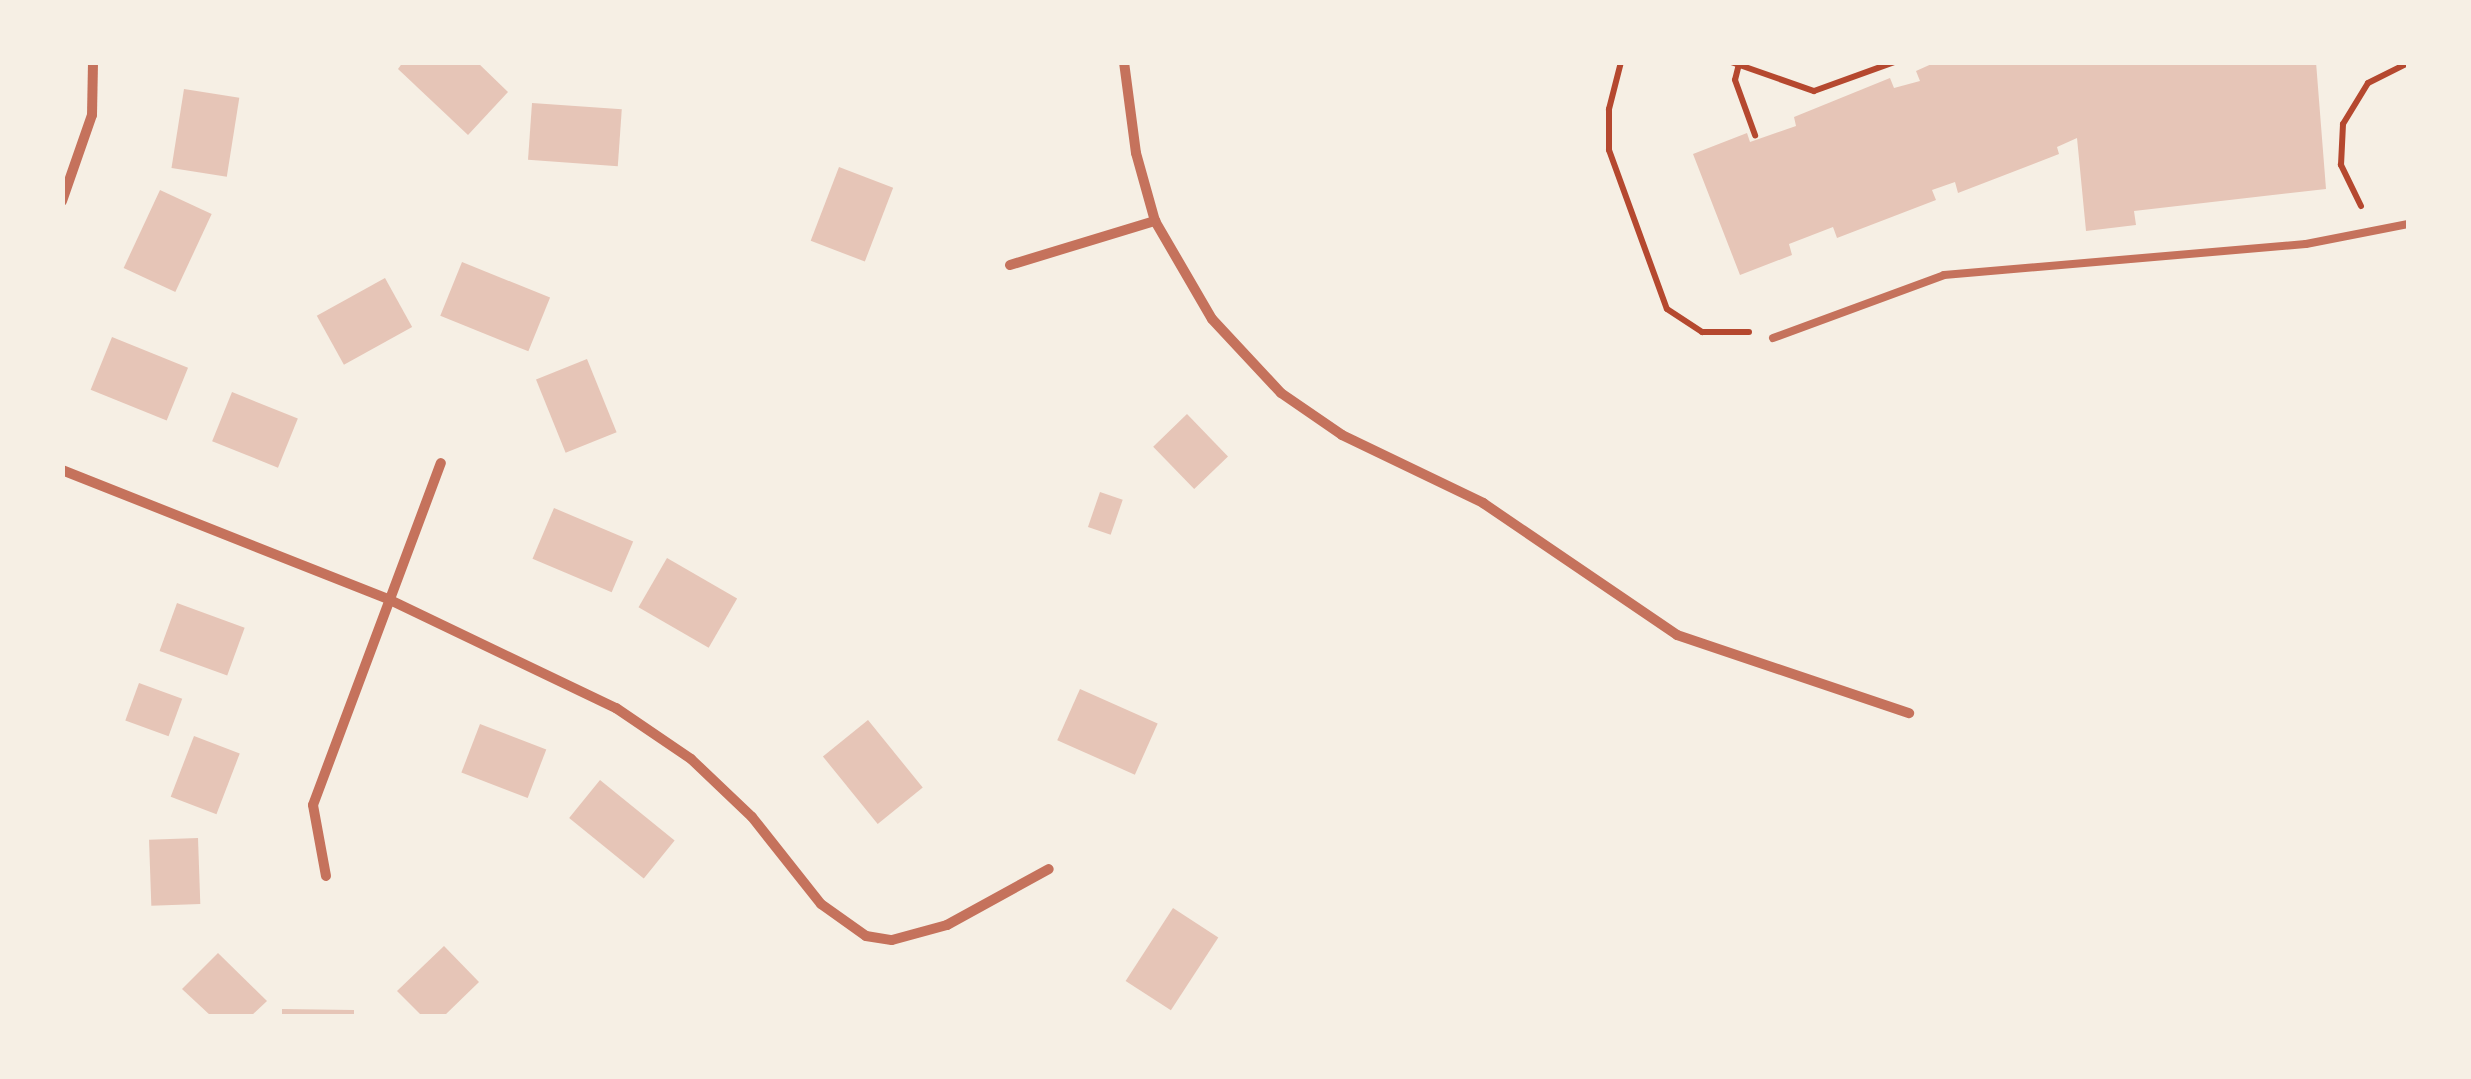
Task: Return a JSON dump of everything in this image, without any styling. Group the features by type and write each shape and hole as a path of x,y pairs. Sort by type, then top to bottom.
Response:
{"street":[{"path":"62,201 92,115 93,62"},
{"path":"1124,62 1136,153 1154,221 1212,319 1311,416 1483,503 1677,635 1910,713"},
{"path":"1010,265 1154,221"},
{"path":"326,876 313,805 441,462"},
{"path":"62,470 388,599 574,684 691,759 752,817 821,904 866,936 892,940 947,924 1049,870"}],"lane":[{"path":"1773,338 1944,275 2306,244 2408,224"}],"path":[{"path":"1620,62 1608,119 1611,160 1668,309 1702,332 1748,332"},
{"path":"1754,135 1735,80 1736,64 1814,91 1894,62"},
{"path":"2362,206 2340,166 2343,124 2368,84 2408,63"}],"building":[{"path":"403,62 477,62 508,92 468,135 398,69"},
{"path":"1936,62 2316,62 2326,189 2134,211 2136,225 2086,231 2077,138 2057,147 2059,154 1958,193 1955,182 1932,190 1936,200 1837,238 1833,227 1789,244 1792,255 1740,275 1693,154 1747,133 1750,142 1796,126 1794,117 1890,78 1894,88 1920,81 1916,71"},
{"path":"184,89 239,98 227,177 171,168"},
{"path":"532,103 622,109 618,166 528,160"},
{"path":"839,167 893,188 865,262 811,241"},
{"path":"160,190 212,214 175,292 124,268"},
{"path":"462,262 550,298 528,351 440,316"},
{"path":"385,278 412,327 344,365 317,316"},
{"path":"112,337 188,368 167,421 91,390"},
{"path":"587,359 617,432 566,453 536,380"},
{"path":"232,392 298,419 278,468 212,441"},
{"path":"1187,414 1228,456 1194,489 1153,447"},
{"path":"1100,492 1123,500 1111,535 1088,527"},
{"path":"554,508 633,542 612,592 533,559"},
{"path":"667,558 737,598 709,648 638,607"},
{"path":"177,603 245,628 227,676 160,651"},
{"path":"139,683 182,699 169,736 125,721"},
{"path":"1080,689 1158,724 1135,775 1057,740"},
{"path":"868,720 923,788 878,824 823,757"},
{"path":"480,724 546,749 528,798 461,773"},
{"path":"194,736 240,754 216,814 171,797"},
{"path":"600,780 675,840 644,878 569,818"},
{"path":"198,838 200,904 151,906 149,840"},
{"path":"1173,908 1218,937 1171,1010 1126,981"},
{"path":"444,946 479,982 444,1016 422,1016 397,991"},
{"path":"218,953 267,1001 251,1016 211,1016 182,989"},
{"path":"282,1009 354,1010 354,1016 282,1016"}]}
